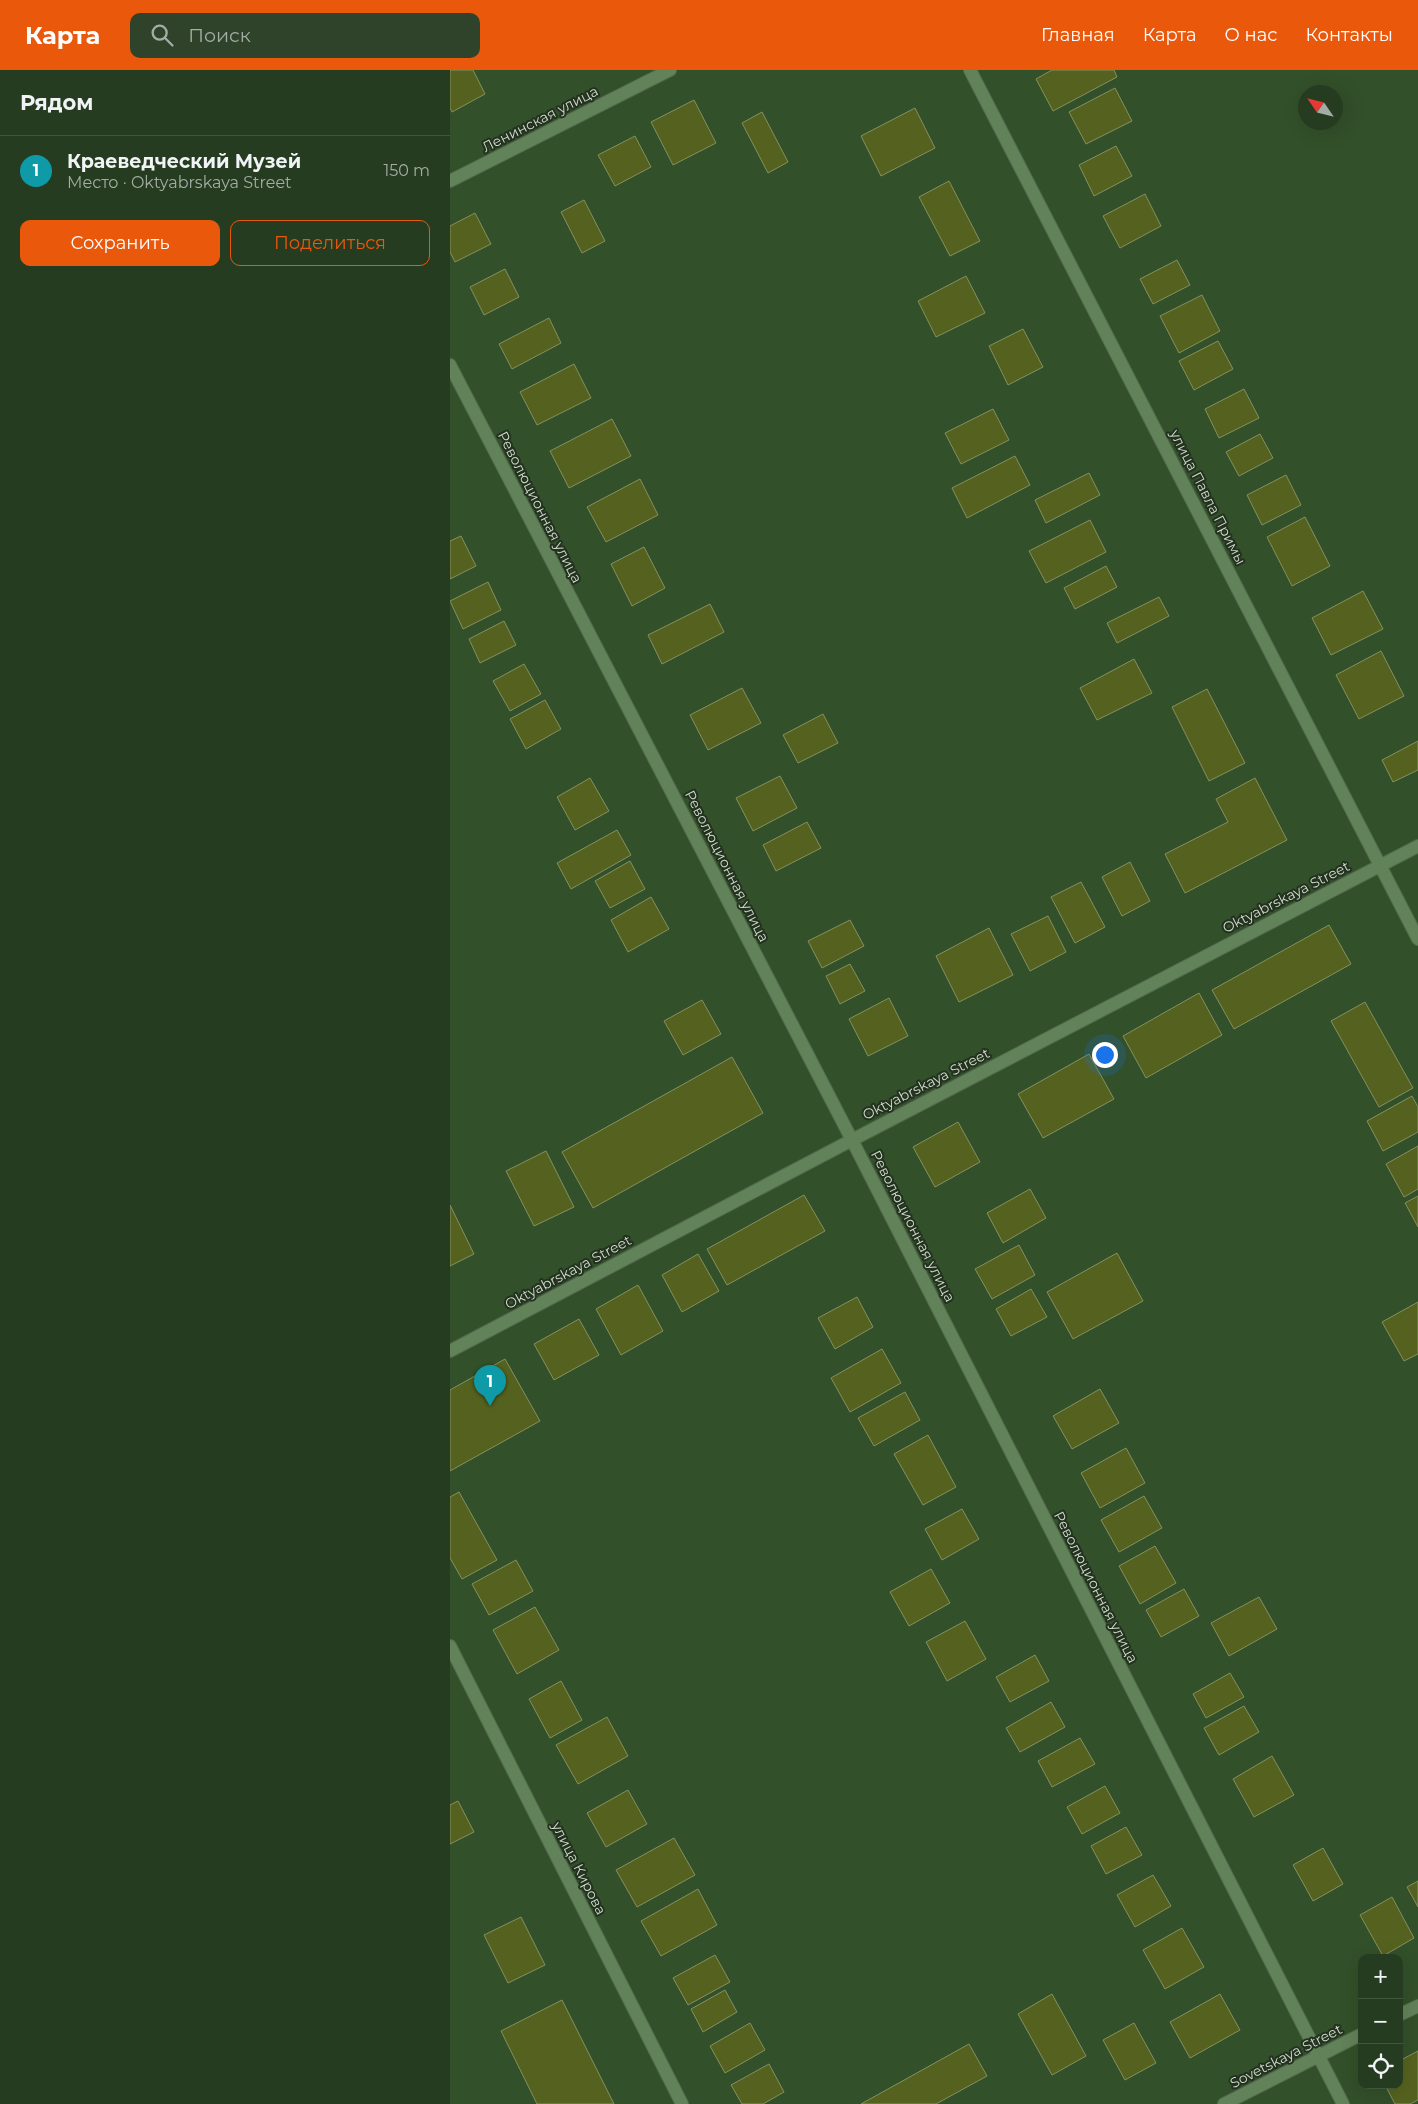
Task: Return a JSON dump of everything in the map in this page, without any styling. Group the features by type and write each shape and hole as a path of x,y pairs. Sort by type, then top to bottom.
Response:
{"street":[{"name":"Ленинская улица","path":"450,181 670,70"},
{"name":"улица Павла Примы","path":"970,70 1418,939"},
{"name":"Революционная улица","path":"450,365 852,1140 1343,2104"},
{"name":"Oktyabrskaya Street","path":"450,1351 1418,846"},
{"name":"улица Кирова","path":"450,1646 682,2104"},
{"path":"1403,2013 1418,2006"},
{"name":"Sovetskaya Street","path":"1224,2104 1358,2036"}],"building":[{"path":"450,70 473,70 485,94 452,112 450,108"},
{"path":"1052,70 1114,70 1117,77 1053,111 1036,79"},
{"path":"1115,88 1132,121 1086,144 1069,112"},
{"path":"694,100 716,143 673,165 651,122"},
{"path":"915,108 935,148 881,176 861,136"},
{"path":"762,112 788,162 768,173 742,123"},
{"path":"635,136 651,167 615,186 598,155"},
{"path":"1116,146 1132,176 1094,196 1079,165"},
{"path":"949,181 980,241 950,256 919,197"},
{"path":"1145,194 1161,226 1120,248 1103,216"},
{"path":"584,200 605,241 582,253 561,212"},
{"path":"475,213 491,244 455,262 450,252 450,226"},
{"path":"1177,260 1190,285 1153,304 1140,279"},
{"path":"505,269 519,297 484,315 470,287"},
{"path":"966,276 985,313 936,337 918,301"},
{"path":"1202,295 1220,331 1179,353 1160,316"},
{"path":"549,318 561,343 512,369 499,344"},
{"path":"1023,329 1043,367 1008,385 989,346"},
{"path":"1218,341 1233,369 1194,390 1179,361"},
{"path":"574,364 591,398 537,425 520,392"},
{"path":"1244,389 1259,418 1219,438 1205,409"},
{"path":"993,409 1009,440 961,464 945,433"},
{"path":"612,419 631,456 569,488 550,451"},
{"path":"1260,434 1273,458 1239,476 1226,452"},
{"path":"1015,456 1030,485 967,518 952,488"},
{"path":"1089,473 1100,495 1046,523 1035,500"},
{"path":"1286,475 1301,505 1262,525 1247,495"},
{"path":"640,479 658,515 606,542 587,507"},
{"path":"1305,517 1330,566 1292,586 1267,537"},
{"path":"1090,520 1106,552 1046,583 1029,551"},
{"path":"461,536 476,566 450,579 450,541"},
{"path":"644,547 665,588 632,606 611,564"},
{"path":"1106,566 1117,587 1075,609 1064,588"},
{"path":"488,582 501,610 463,629 450,601"},
{"path":"1363,591 1383,629 1331,655 1312,618"},
{"path":"1159,597 1169,616 1117,643 1107,623"},
{"path":"710,604 724,632 662,664 648,635"},
{"path":"504,621 516,645 480,663 469,639"},
{"path":"1381,651 1404,696 1359,719 1336,675"},
{"path":"1134,659 1152,693 1097,720 1080,688"},
{"path":"524,664 541,694 510,711 493,681"},
{"path":"742,688 761,723 708,750 690,715"},
{"path":"1207,689 1245,763 1209,781 1172,707"},
{"path":"545,700 561,729 526,749 510,719"},
{"path":"823,714 838,743 798,763 783,735"},
{"path":"1418,741 1418,770 1393,782 1382,760"},
{"path":"780,776 797,808 753,831 736,798"},
{"path":"590,778 609,811 575,830 557,797"},
{"path":"1255,778 1287,840 1185,893 1165,854 1228,822 1216,799"},
{"path":"807,822 821,848 776,871 763,845"},
{"path":"617,830 631,855 571,889 557,863"},
{"path":"630,861 645,889 610,908 595,881"},
{"path":"1130,862 1150,901 1122,916 1102,877"},
{"path":"1081,882 1105,927 1075,943 1051,897"},
{"path":"651,897 669,929 628,952 611,920"},
{"path":"1048,916 1066,952 1030,971 1011,934"},
{"path":"850,920 864,946 822,968 808,941"},
{"path":"1329,925 1351,964 1234,1029 1212,990"},
{"path":"989,928 1013,975 959,1002 936,956"},
{"path":"850,964 865,991 840,1004 826,976"},
{"path":"1199,993 1222,1035 1146,1078 1123,1036"},
{"path":"889,998 908,1036 868,1056 849,1019"},
{"path":"702,1000 721,1034 683,1055 664,1021"},
{"path":"1365,1002 1413,1088 1379,1107 1331,1021"},
{"path":"1089,1054 1114,1099 1043,1138 1018,1094"},
{"path":"732,1057 763,1113 593,1208 562,1152"},
{"path":"1412,1096 1418,1107 1418,1132 1383,1151 1367,1121"},
{"path":"958,1122 980,1162 935,1187 913,1147"},
{"path":"1418,1146 1418,1189 1404,1197 1386,1164"},
{"path":"546,1151 574,1207 534,1226 506,1171"},
{"path":"1030,1189 1046,1218 1003,1243 987,1213"},
{"path":"804,1195 825,1231 727,1285 707,1249"},
{"path":"1418,1196 1418,1227 1405,1203"},
{"path":"450,1205 474,1254 450,1266"},
{"path":"1019,1245 1035,1275 992,1299 975,1269"},
{"path":"1117,1253 1143,1301 1073,1339 1047,1292"},
{"path":"698,1254 719,1291 682,1312 662,1275"},
{"path":"638,1285 663,1331 621,1355 596,1309"},
{"path":"1031,1289 1047,1317 1011,1336 996,1309"},
{"path":"857,1297 873,1327 835,1349 818,1318"},
{"path":"1418,1302 1418,1354 1404,1361 1382,1322"},
{"path":"579,1319 599,1355 554,1380 534,1344"},
{"path":"882,1349 901,1383 850,1412 831,1378"},
{"path":"505,1359 540,1421 450,1471 450,1390"},
{"path":"1100,1389 1119,1423 1072,1449 1053,1416"},
{"path":"905,1392 920,1420 874,1446 858,1418"},
{"path":"928,1435 956,1487 923,1505 894,1454"},
{"path":"1126,1448 1145,1483 1100,1508 1081,1473"},
{"path":"459,1492 497,1560 462,1579 450,1558 450,1497"},
{"path":"1144,1496 1162,1528 1119,1552 1101,1520"},
{"path":"962,1509 979,1539 942,1560 925,1529"},
{"path":"1155,1546 1176,1583 1140,1604 1119,1566"},
{"path":"516,1560 533,1591 489,1615 472,1584"},
{"path":"931,1569 950,1603 909,1626 890,1592"},
{"path":"1184,1589 1199,1616 1161,1637 1146,1610"},
{"path":"1259,1597 1277,1629 1229,1656 1211,1623"},
{"path":"535,1607 559,1650 517,1674 493,1630"},
{"path":"965,1621 986,1659 947,1681 926,1642"},
{"path":"1035,1655 1049,1681 1010,1702 996,1677"},
{"path":"1230,1673 1244,1697 1206,1718 1193,1694"},
{"path":"561,1681 582,1720 550,1738 529,1699"},
{"path":"1051,1702 1065,1727 1020,1752 1006,1728"},
{"path":"1244,1706 1259,1732 1219,1755 1204,1728"},
{"path":"607,1717 628,1756 578,1784 556,1745"},
{"path":"1080,1738 1095,1764 1052,1787 1038,1761"},
{"path":"1272,1756 1294,1795 1254,1817 1233,1779"},
{"path":"1105,1786 1120,1813 1082,1834 1067,1807"},
{"path":"628,1790 647,1824 606,1847 587,1813"},
{"path":"458,1801 474,1832 450,1844 450,1805"},
{"path":"1126,1827 1142,1855 1106,1874 1091,1846"},
{"path":"674,1838 695,1875 637,1907 616,1870"},
{"path":"1323,1848 1343,1884 1313,1901 1293,1865"},
{"path":"1153,1875 1171,1906 1135,1927 1117,1895"},
{"path":"1418,1881 1418,1907 1407,1887"},
{"path":"698,1889 717,1925 661,1956 641,1921"},
{"path":"1392,1897 1414,1938 1386,1954 1382,1954 1360,1915"},
{"path":"521,1917 545,1965 508,1983 484,1935"},
{"path":"1182,1928 1204,1967 1165,1989 1143,1950"},
{"path":"715,1955 730,1982 688,2005 673,1978"},
{"path":"725,1990 737,2012 703,2032 691,2009"},
{"path":"1052,1994 1086,2056 1052,2075 1018,2014"},
{"path":"1220,1994 1240,2030 1190,2058 1170,2022"},
{"path":"562,2000 614,2104 537,2104 501,2031"},
{"path":"750,2023 765,2050 725,2073 710,2046"},
{"path":"1134,2023 1156,2063 1125,2080 1103,2040"},
{"path":"969,2044 987,2076 936,2104 861,2104"},
{"path":"1418,2051 1418,2100 1410,2104 1395,2104 1387,2089 1403,2089 1403,2059"},
{"path":"769,2064 784,2092 763,2104 742,2104 731,2085"}],"place":[{"name":"Краеведческий Музей","path":"490,1406"}]}
